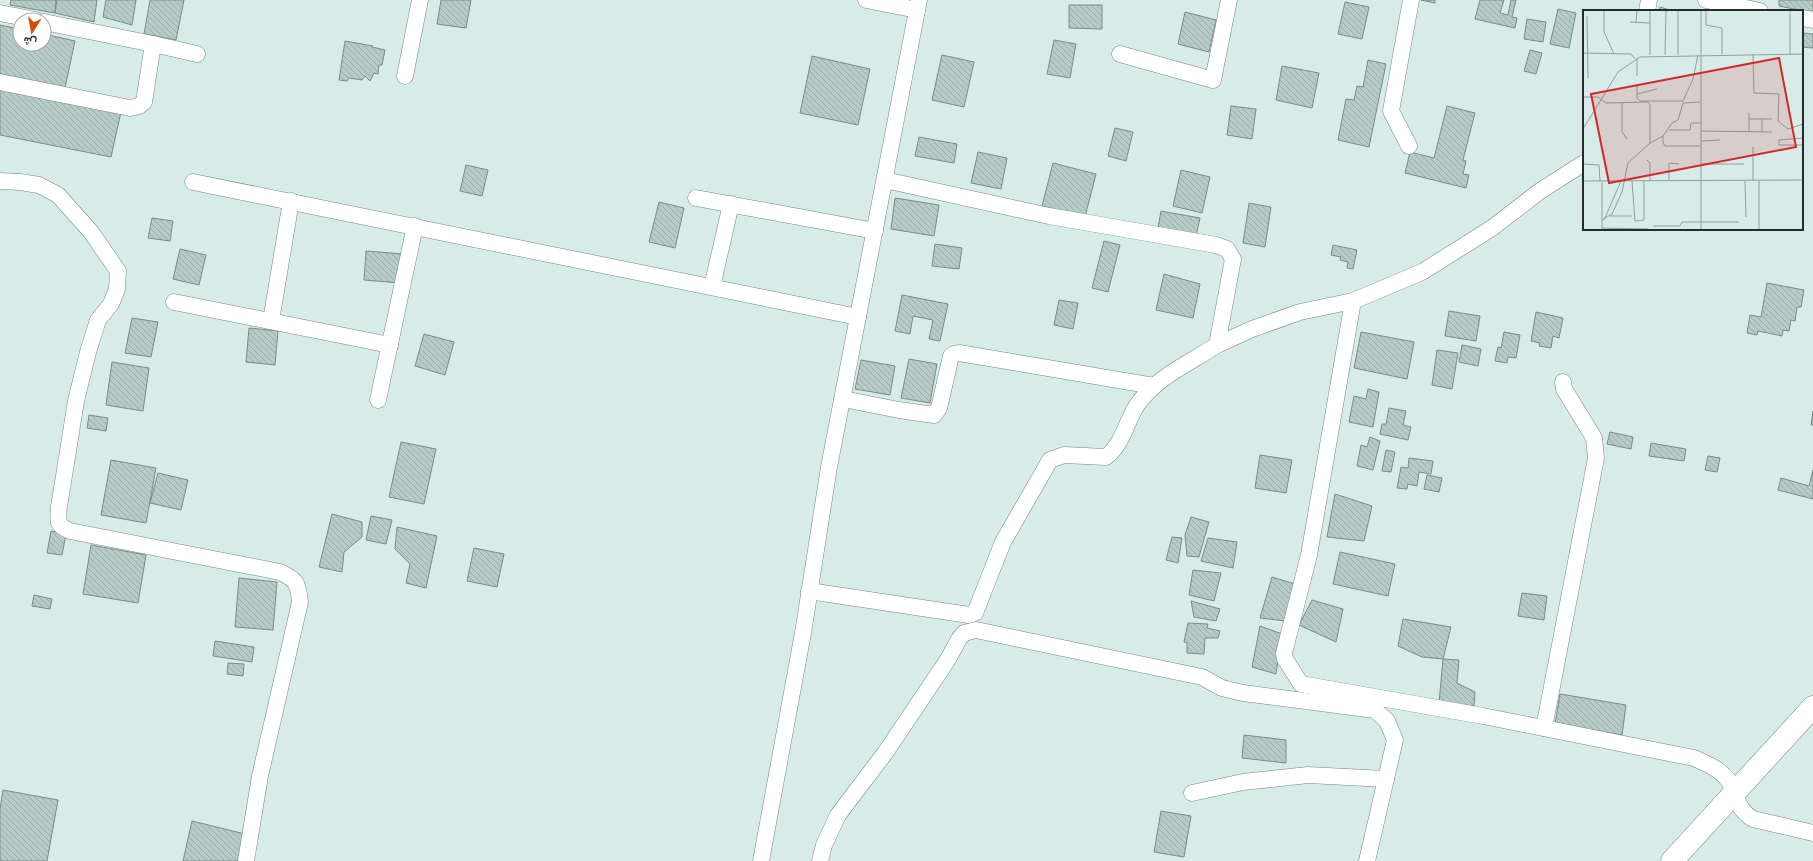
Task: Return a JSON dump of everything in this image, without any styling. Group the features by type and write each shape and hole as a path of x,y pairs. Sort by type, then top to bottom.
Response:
{"main road":[{"path":"1672,861 1813,706"}],"street":[{"path":"405,76 420,0"},
{"path":"761,861 803,634 829,467 886,180 918,5 866,0"},
{"path":"1120,54 1213,80 1229,0"},
{"path":"1409,146 1395,123 1391,111 1411,0"},
{"path":"1647,10 1649,0"},
{"path":"1706,0 1755,10"},
{"path":"0,13 12,15"},
{"path":"1803,18 1813,20"},
{"path":"52,24 197,54"},
{"path":"0,82 130,108 139,106 144,102 146,97 153,44"},
{"path":"809,592 969,615 975,613 1003,542 1036,487 1050,460 1064,455 1106,457 1114,450 1137,406 1154,386 1217,346 1252,329 1300,312 1352,301 1422,272 1492,228 1540,191 1583,164"},
{"path":"886,180 1049,216 1216,245 1227,249 1233,259 1217,346"},
{"path":"0,181 39,185 58,195 91,232 118,271 117,289 111,304 98,320 76,401 59,507 58,521 60,526 70,531 280,572 291,577 297,583 300,602 260,776 246,861"},
{"path":"193,182 858,317"},
{"path":"696,198 875,230"},
{"path":"271,321 291,201"},
{"path":"712,287 731,204"},
{"path":"378,400 415,226"},
{"path":"1352,301 1309,555 1284,653 1285,659 1298,681 1304,685 1544,728 1694,758 1718,769 1729,781 1744,812 1753,819 1813,833"},
{"path":"174,302 390,345"},
{"path":"843,399 934,415 939,408 951,356 959,353 1154,386"},
{"path":"1544,728 1596,458 1594,438 1564,389 1563,382"},
{"path":"820,861 824,845 838,815 885,753 947,661 959,639 964,633 976,630 1202,677 1222,688 1243,693 1374,710 1387,721 1395,740 1367,861"},
{"path":"1192,793 1243,782 1308,775 1386,779"}],"building":[{"path":"11,0 56,0 55,13 10,5"},
{"path":"57,0 97,0 94,22 55,13"},
{"path":"106,0 136,0 132,25 103,17"},
{"path":"150,0 184,0 176,40 144,34"},
{"path":"441,0 471,0 466,28 437,24"},
{"path":"1421,0 1435,0 1435,3"},
{"path":"1480,0 1504,0 1500,13 1508,15 1511,0 1516,0 1512,17 1517,18 1515,28 1475,19"},
{"path":"1779,0 1813,0 1813,13 1803,10 1779,6"},
{"path":"1345,2 1369,7 1362,39 1338,34"},
{"path":"1069,5 1102,5 1102,29 1069,28"},
{"path":"1660,7 1670,10 1659,10"},
{"path":"1558,9 1576,13 1569,48 1550,44"},
{"path":"1185,12 1216,20 1209,52 1178,44"},
{"path":"1527,19 1546,22 1543,42 1524,39"},
{"path":"0,25 12,27 12,52 52,52 52,36 75,41 65,88 0,74"},
{"path":"1803,33 1813,34 1813,48 1803,47"},
{"path":"1054,40 1076,44 1070,78 1047,74"},
{"path":"345,41 373,46 372,47 385,50 382,65 379,65 378,74 374,73 370,81 365,76 362,80 349,78 347,81 339,80"},
{"path":"1530,50 1542,53 1536,74 1524,71"},
{"path":"942,55 974,62 964,107 932,100"},
{"path":"812,56 870,69 858,125 800,113"},
{"path":"1368,60 1386,64 1369,147 1338,140 1346,99 1354,100 1357,86 1363,87"},
{"path":"1282,66 1319,73 1312,108 1276,100"},
{"path":"0,89 121,112 111,157 0,135"},
{"path":"1231,106 1256,109 1252,139 1227,135"},
{"path":"1447,106 1475,113 1463,160 1466,161 1463,174 1469,175 1466,188 1405,173 1410,152 1434,158"},
{"path":"1115,128 1133,132 1126,161 1108,156"},
{"path":"919,137 957,144 954,163 915,156"},
{"path":"978,152 1007,158 1001,189 971,183"},
{"path":"1053,163 1096,174 1085,217 1042,206"},
{"path":"466,165 488,170 482,196 460,191"},
{"path":"1181,170 1210,177 1202,213 1173,206"},
{"path":"895,198 939,205 934,236 891,229"},
{"path":"659,202 684,208 675,248 649,242"},
{"path":"1249,203 1271,207 1265,247 1243,243"},
{"path":"1161,211 1200,218 1196,236 1158,228"},
{"path":"152,218 173,221 170,241 148,238"},
{"path":"1104,241 1120,245 1108,292 1092,288"},
{"path":"935,244 962,248 959,269 932,266"},
{"path":"1333,245 1357,250 1353,269 1347,268 1348,262 1340,260 1341,257 1331,255"},
{"path":"180,249 206,255 199,285 173,279"},
{"path":"366,251 403,254 400,283 364,280"},
{"path":"1164,274 1200,284 1193,318 1156,310"},
{"path":"1767,283 1804,290 1801,307 1797,307 1795,321 1791,320 1789,331 1783,330 1782,336 1758,331 1757,335 1747,333 1750,315 1761,317"},
{"path":"902,295 948,304 940,341 929,339 933,320 913,316 910,334 895,331"},
{"path":"1059,300 1078,303 1073,329 1054,325"},
{"path":"1449,311 1480,316 1476,341 1445,336"},
{"path":"1536,312 1563,318 1559,338 1553,336 1551,348 1539,346 1540,343 1531,341"},
{"path":"132,318 158,322 151,357 125,353"},
{"path":"249,328 278,331 275,365 246,362"},
{"path":"1361,332 1414,342 1407,379 1354,368"},
{"path":"1504,332 1520,335 1516,358 1508,357 1507,363 1495,361 1498,347 1501,348"},
{"path":"424,334 454,342 445,375 415,366"},
{"path":"1462,345 1481,349 1478,366 1459,362"},
{"path":"1437,350 1458,353 1452,389 1432,385"},
{"path":"909,359 937,364 930,403 901,398"},
{"path":"861,360 895,366 890,395 855,389"},
{"path":"112,362 149,368 143,411 106,405"},
{"path":"1368,389 1379,392 1373,427 1349,422 1354,396 1366,399"},
{"path":"1389,408 1406,411 1403,425 1411,427 1408,440 1380,434 1382,424 1386,424"},
{"path":"1813,411 1813,425 1811,425"},
{"path":"89,415 108,418 106,431 87,428"},
{"path":"1610,432 1633,437 1631,449 1607,444"},
{"path":"1370,437 1380,441 1373,470 1357,466 1361,445 1367,447"},
{"path":"401,442 436,449 424,504 389,497"},
{"path":"1651,443 1686,449 1684,461 1649,456"},
{"path":"1386,450 1395,452 1391,472 1382,471"},
{"path":"1260,455 1292,460 1286,493 1255,488"},
{"path":"1708,456 1720,458 1717,472 1705,470"},
{"path":"1409,458 1433,461 1431,474 1419,472 1417,486 1408,484 1407,489 1397,488 1401,467 1408,468"},
{"path":"111,460 156,468 146,523 101,515"},
{"path":"1813,470 1813,499 1778,490 1781,478 1809,486"},
{"path":"158,473 188,480 181,510 150,503"},
{"path":"1427,475 1442,478 1439,492 1424,489"},
{"path":"1335,494 1372,506 1364,541 1327,537"},
{"path":"332,514 362,522 362,537 344,552 342,572 319,567"},
{"path":"371,516 392,520 386,544 366,540"},
{"path":"1191,517 1209,522 1199,557 1187,556 1185,535"},
{"path":"397,527 437,536 426,588 406,583 410,564 395,549"},
{"path":"51,531 66,534 62,555 47,553"},
{"path":"1172,537 1182,538 1178,563 1166,560"},
{"path":"1208,538 1237,542 1233,568 1201,561"},
{"path":"91,545 146,555 138,603 83,594"},
{"path":"474,548 504,554 497,587 467,581"},
{"path":"1340,552 1395,564 1388,596 1333,584"},
{"path":"1193,570 1221,573 1214,601 1189,595"},
{"path":"1272,577 1295,584 1286,621 1260,618"},
{"path":"239,578 277,582 273,630 235,627"},
{"path":"1522,593 1547,596 1544,620 1518,616"},
{"path":"34,595 52,599 50,609 32,606"},
{"path":"1312,600 1343,609 1336,642 1299,625"},
{"path":"1191,601 1220,609 1216,621 1194,617"},
{"path":"1403,619 1451,627 1443,659 1422,657 1398,646"},
{"path":"1188,623 1208,624 1207,628 1220,631 1218,638 1205,638 1204,654 1187,653 1187,643 1184,642"},
{"path":"1260,626 1282,634 1276,674 1252,667"},
{"path":"215,641 254,647 252,662 213,656"},
{"path":"1443,659 1459,660 1457,683 1475,692 1474,706 1439,703"},
{"path":"228,663 244,664 243,676 227,674"},
{"path":"1560,694 1626,705 1622,735 1555,724"},
{"path":"1244,735 1286,740 1286,763 1242,758"},
{"path":"3,790 58,800 47,861 0,861 0,809"},
{"path":"1161,811 1191,816 1184,857 1154,852"},
{"path":"192,821 245,834 238,861 183,861"}]}
